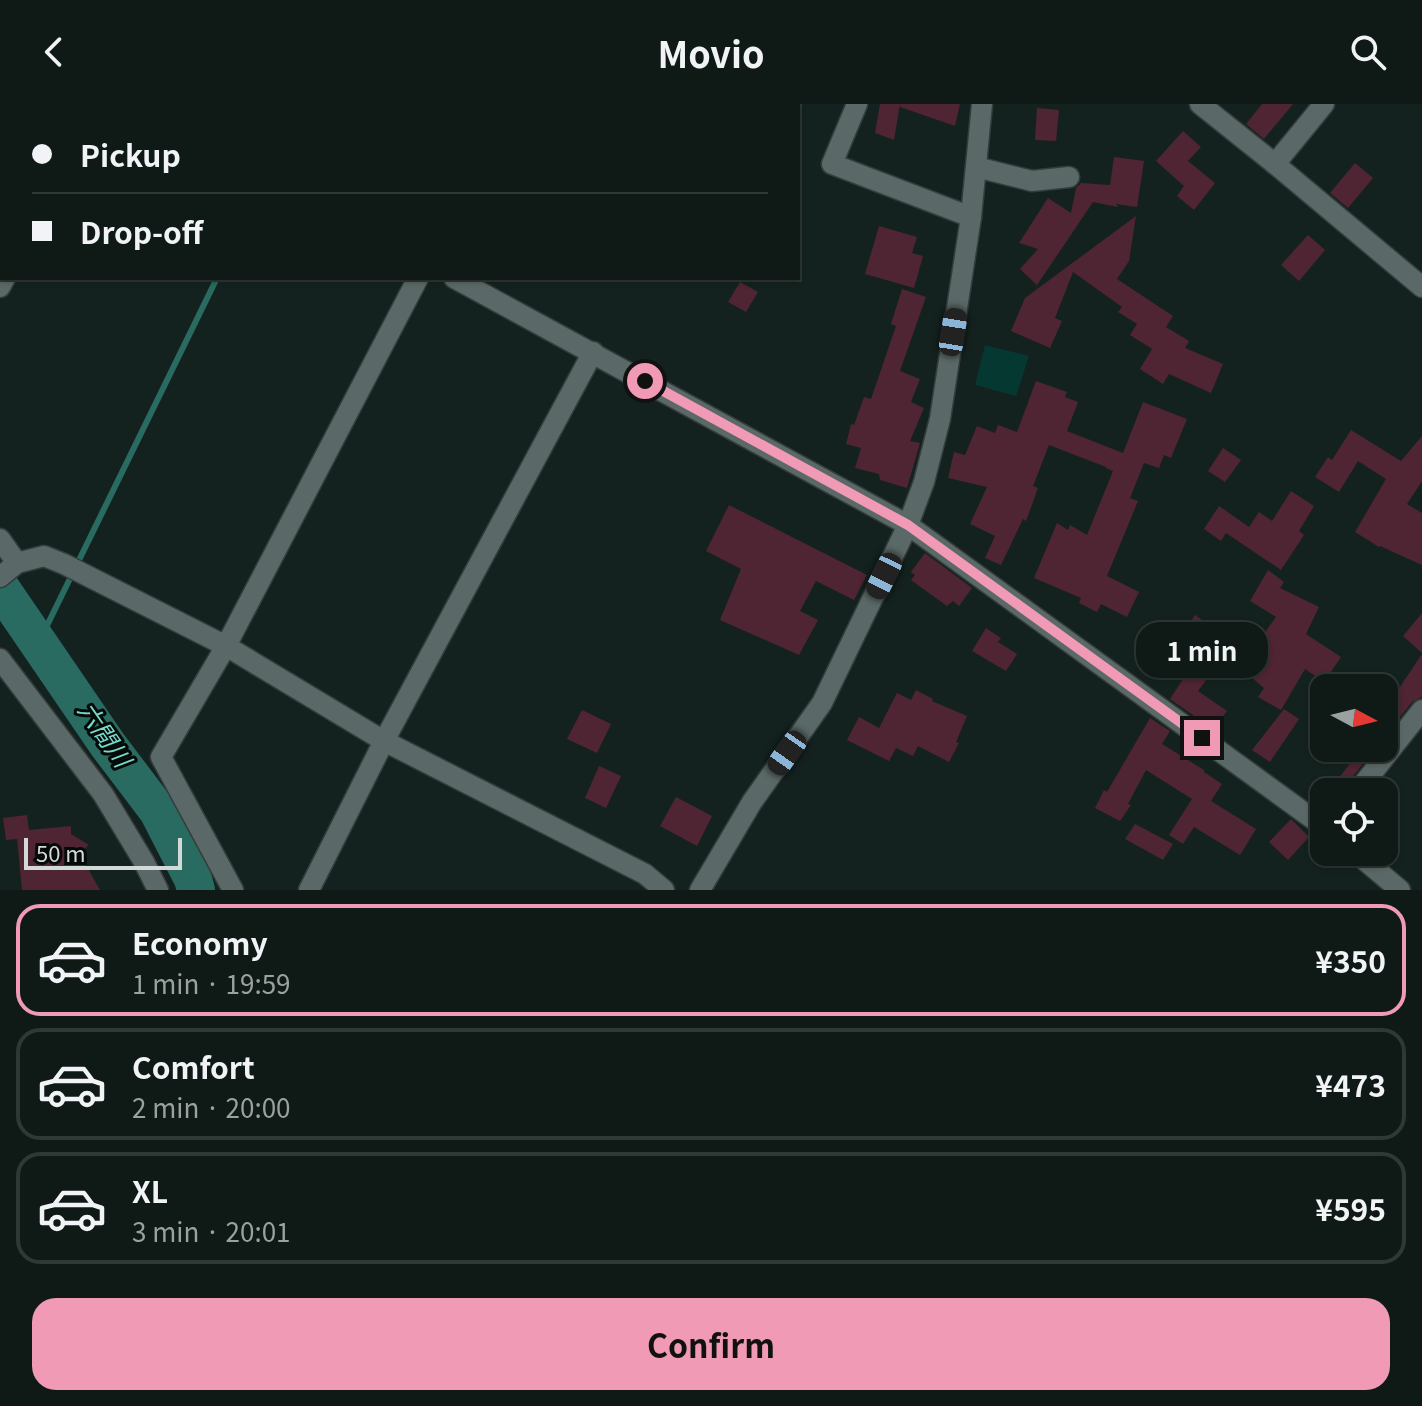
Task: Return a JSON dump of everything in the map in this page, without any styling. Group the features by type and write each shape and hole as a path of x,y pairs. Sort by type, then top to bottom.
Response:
{"street":[{"path":"857,104 832,164 971,217"},
{"path":"700,890 752,802 822,703 908,525 924,482 940,419 971,217 982,104"},
{"path":"1200,104 1422,287"},
{"path":"1275,164 1324,104"},
{"path":"976,167 1032,181 1069,177"},
{"path":"233,890 161,757 226,646 417,280"},
{"path":"458,280 908,525 1310,817"},
{"path":"309,890 384,741 593,352"},
{"path":"0,539 8,571 44,556 70,567 226,646 384,741 645,874 664,890"},
{"path":"0,659 103,794 158,890"},
{"path":"1368,778 1422,710"},
{"path":"1372,866 1400,890"}],"green space":[{"path":"985,345 1029,356 1016,396 975,385"}],"building":[{"path":"880,104 900,104 894,140 875,133"},
{"path":"900,104 960,104 955,126 900,107"},
{"path":"1262,104 1293,104 1264,139 1246,124"},
{"path":"1037,108 1059,110 1056,141 1035,140"},
{"path":"1183,131 1201,147 1188,161 1215,183 1194,210 1177,196 1184,186 1156,161"},
{"path":"1114,157 1144,161 1137,207 1093,202 1037,285 1020,269 1038,249 1019,243 1048,198 1071,213 1076,188 1081,183 1110,185"},
{"path":"1355,163 1373,178 1348,208 1330,193"},
{"path":"1136,216 1129,261 1117,279 1173,316 1166,327 1189,341 1185,348 1223,364 1211,393 1169,374 1163,384 1140,369 1152,349 1130,335 1137,324 1118,312 1122,307 1073,272 1055,318 1062,321 1050,348 1011,331 1025,298"},
{"path":"879,226 917,237 912,253 923,256 914,288 865,274"},
{"path":"1308,235 1325,250 1299,281 1281,265"},
{"path":"740,282 758,292 746,312 728,302"},
{"path":"902,289 926,297 900,371 920,379 911,402 924,408 910,441 920,443 907,488 880,480 879,474 855,468 861,448 846,444 851,424 854,425 864,397 871,399 896,326 891,324"},
{"path":"1036,381 1067,392 1065,397 1078,402 1067,431 1123,453 1143,402 1187,419 1171,458 1164,455 1159,468 1144,463 1130,498 1138,501 1107,576 1139,592 1127,617 1101,604 1097,612 1079,603 1081,598 1034,578 1057,523 1068,530 1070,525 1087,535 1113,471 1049,445 1033,486 1038,488 1026,521 1023,519 1001,565 985,558 995,536 970,524 987,487 948,478 954,452 965,455 977,426 995,433 998,425 1017,432"},
{"path":"1351,430 1401,461 1422,436 1422,481 1407,504 1422,513 1422,565 1379,547 1355,532 1386,479 1358,461 1339,492 1315,477 1328,457 1332,460"},
{"path":"1223,448 1241,460 1225,482 1208,471"},
{"path":"1291,491 1314,506 1299,531 1304,535 1281,570 1226,533 1221,541 1204,529 1219,506 1249,527 1259,512 1272,521"},
{"path":"729,505 867,575 854,600 816,581 800,611 818,620 799,655 720,620 741,569 706,551"},
{"path":"925,553 972,588 959,606 953,601 947,606 911,580 915,575 911,572"},
{"path":"1268,570 1284,582 1280,588 1319,607 1306,634 1341,657 1329,674 1312,674 1305,669 1281,710 1258,697 1264,688 1225,655 1198,691 1227,711 1213,729 1170,699 1193,664 1173,650 1195,615 1216,630 1221,626 1253,649 1276,617 1250,601"},
{"path":"1422,613 1422,653 1403,636"},
{"path":"986,628 1001,638 998,642 1017,654 1006,671 972,651"},
{"path":"1422,654 1422,697 1412,702 1398,720 1398,690"},
{"path":"916,690 932,701 967,716 949,762 918,746 913,756 896,748 889,761 847,740 859,717 879,728 897,693 911,700"},
{"path":"1284,709 1299,719 1270,762 1252,750"},
{"path":"582,710 611,724 597,753 567,739"},
{"path":"1150,718 1170,731 1162,744 1222,784 1211,801 1256,829 1240,855 1194,827 1183,844 1169,835 1192,799 1146,770 1128,804 1131,805 1120,821 1095,808"},
{"path":"1351,762 1364,762 1352,778 1339,778"},
{"path":"599,766 621,776 606,808 585,798"},
{"path":"676,797 712,816 697,846 660,826"},
{"path":"27,815 29,830 71,826 71,834 89,845 79,853 100,890 22,890 17,839 6,840 3,818"},
{"path":"1291,819 1309,837 1288,860 1269,842"},
{"path":"1135,824 1173,844 1163,860 1125,839"}],"waterway":[{"path":"38,644 216,280"},
{"name":"六間川","path":"0,587 108,745 158,811 196,890"}],"route":[{"path":"645,381 908,525 1202,738"}]}
